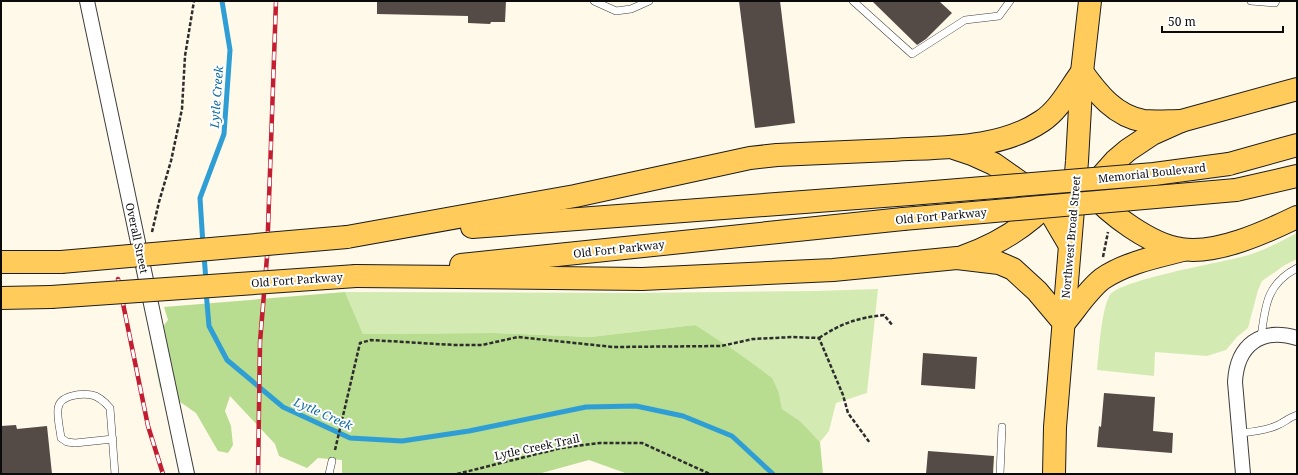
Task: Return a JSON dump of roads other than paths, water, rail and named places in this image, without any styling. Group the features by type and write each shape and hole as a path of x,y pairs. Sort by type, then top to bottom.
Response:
{"main road":[{"name":"Northwest Broad Street","path":"1054,474 1055,427 1077,161 1082,72 1090,1"},
{"path":"1,262 61,262 347,237 575,196 750,158 777,155 950,147 989,142 1016,135 1044,120 1057,107 1082,72 1097,93 1113,108 1125,114 1144,121 1181,121"},
{"path":"1069,244 1078,210 1089,190 1114,161 1128,150 1152,134 1181,121 1297,90"},
{"name":"Memorial Boulevard","path":"347,237 1154,174 1229,164 1297,145"},
{"path":"950,147 972,154 994,164 1028,188 1046,205 1069,244"},
{"path":"1077,161 1084,184 1115,216 1143,235 1166,245 1183,250"},
{"path":"957,258 987,247 1006,237 1040,212 1068,178 1077,161"},
{"name":"Old Fort Parkway","path":"1,298 51,297 356,276 903,219 1236,190 1297,176"},
{"path":"356,276 642,279 833,270 957,258 999,263 1013,268 1037,291 1064,323 1102,280 1133,264 1183,250 1223,246 1251,238 1297,217"}],"street":[{"name":"Overall Street","path":"87,1 186,474"},
{"path":"1243,474 1236,392 1236,371 1242,353 1247,346 1260,339 1277,334 1295,335"}],"lane":[{"path":"594,1 616,11 631,9 649,1"},
{"path":"853,1 912,54 965,20 999,16 1010,1"},
{"path":"1251,1 1269,3 1275,3 1276,1"},
{"path":"1260,339 1265,305 1269,296 1286,274 1297,268"},
{"path":"112,439 75,443 67,442 61,438 58,409 60,402 68,396 92,395 101,399 110,408 115,474"},
{"path":"1240,433 1254,432 1279,424 1291,416 1297,415"},
{"path":"1000,474 1002,427"},
{"path":"329,474 332,461"}],"waterway":[{"name":"Lytle Creek","path":"203,245 200,198 224,134 230,50 222,1"},
{"name":"Lytle Creek","path":"204,255 206,281"},
{"name":"Lytle Creek","path":"206,291 209,326 227,360 283,407 350,438 402,441 469,431 586,407 636,406 683,416 732,436 773,474"}],"railway":[{"path":"258,474 260,342 267,257 276,1"},
{"path":"118,279 148,426 163,474"}]}
